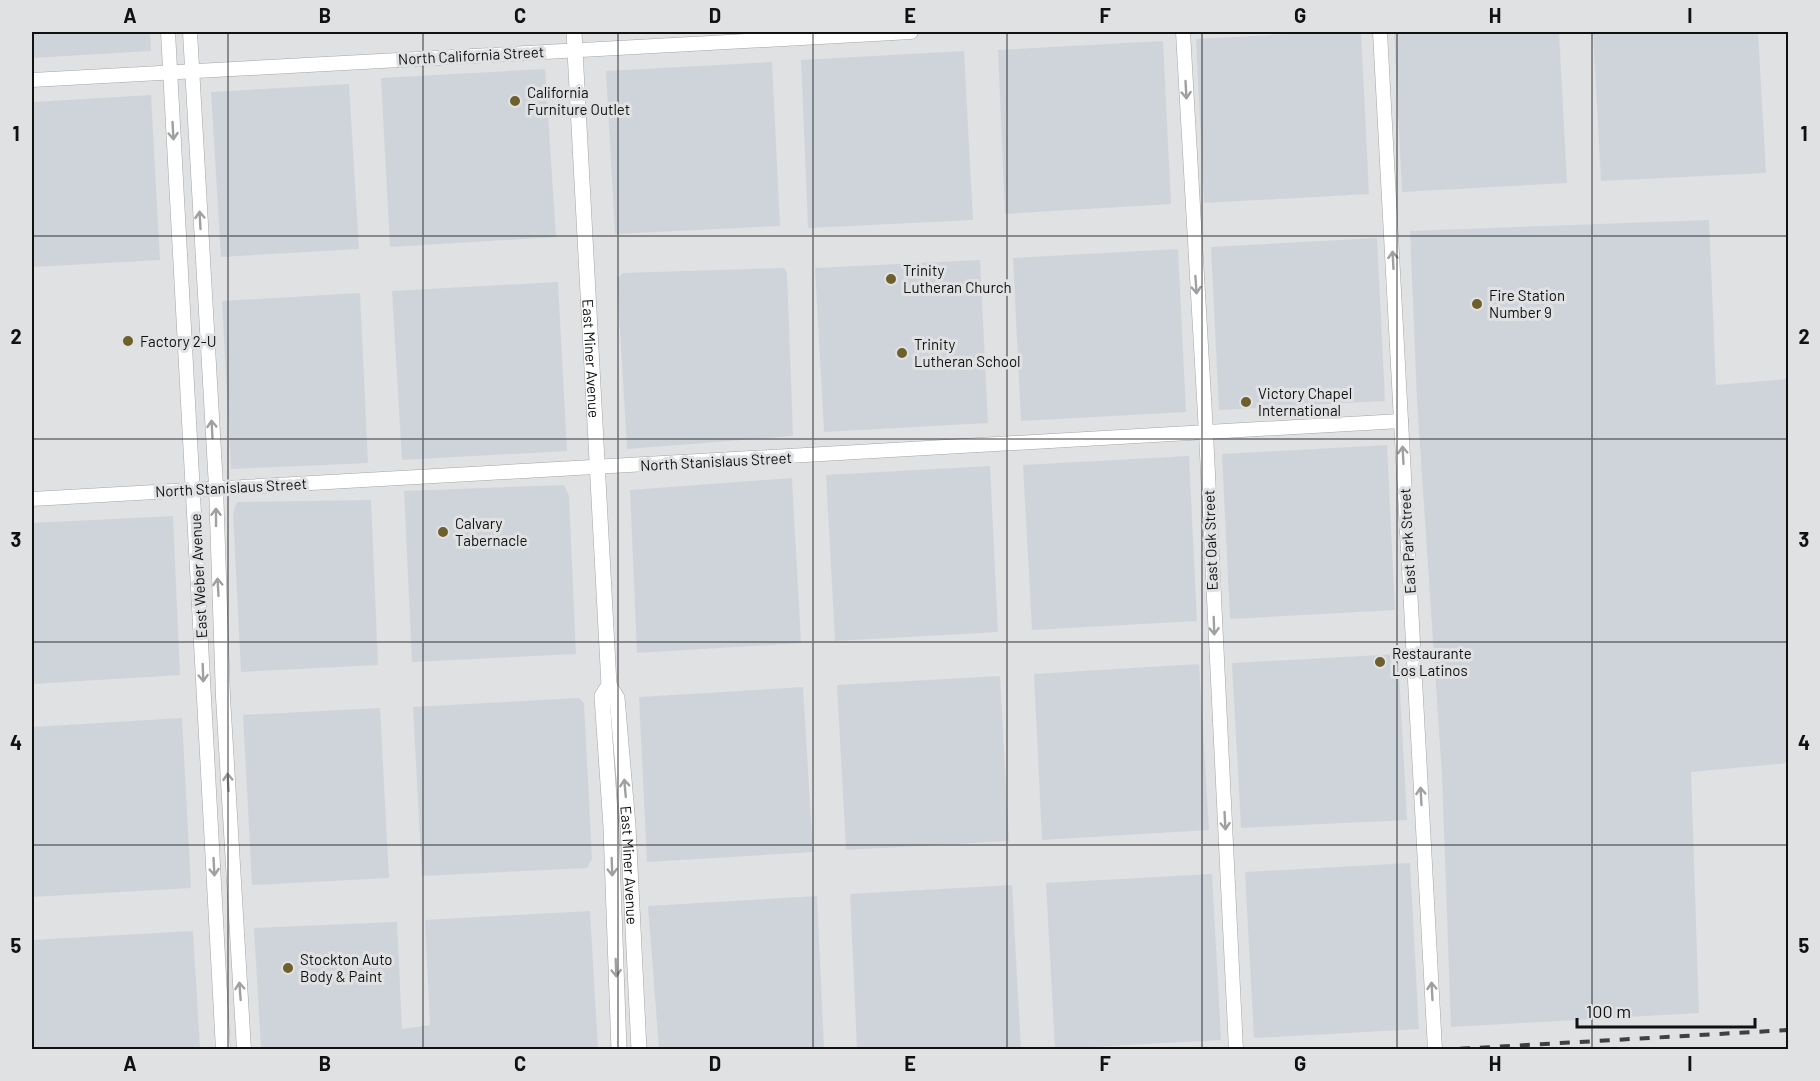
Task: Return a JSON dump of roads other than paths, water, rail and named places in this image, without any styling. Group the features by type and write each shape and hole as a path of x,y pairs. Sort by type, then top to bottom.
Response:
{"main road":[{"name":"East Miner Avenue","path":"574,32 609,685 617,698 628,826 639,1050"},
{"name":"East Miner Avenue","path":"609,685 602,696 611,827 619,1050"}],"street":[{"name":"East Weber Avenue","path":"168,32 223,1050"},
{"name":"East Weber Avenue","path":"190,32 216,487 223,697 244,1050"},
{"name":"North California Street","path":"32,80 911,32"},
{"name":"East Oak Street","path":"1182,32 1206,433 1236,1050"},
{"name":"East Park Street","path":"1380,32 1435,1050"},
{"name":"North Stanislaus Street","path":"32,499 1401,421"}],"railway":[{"path":"1440,1050 1788,1030"}],"place":[{"name":"California Furniture Outlet","path":"515,101"},
{"name":"Trinity Lutheran Church","path":"891,279"},
{"name":"Fire Station Number 9","path":"1477,304"},
{"name":"Factory 2-U","path":"128,341"},
{"name":"Trinity Lutheran School","path":"902,353"},
{"name":"Victory Chapel International","path":"1246,402"},
{"name":"Calvary Tabernacle","path":"443,532"},
{"name":"Restaurante Los Latinos","path":"1380,662"},
{"name":"Stockton Auto Body & Paint","path":"288,968"}]}
